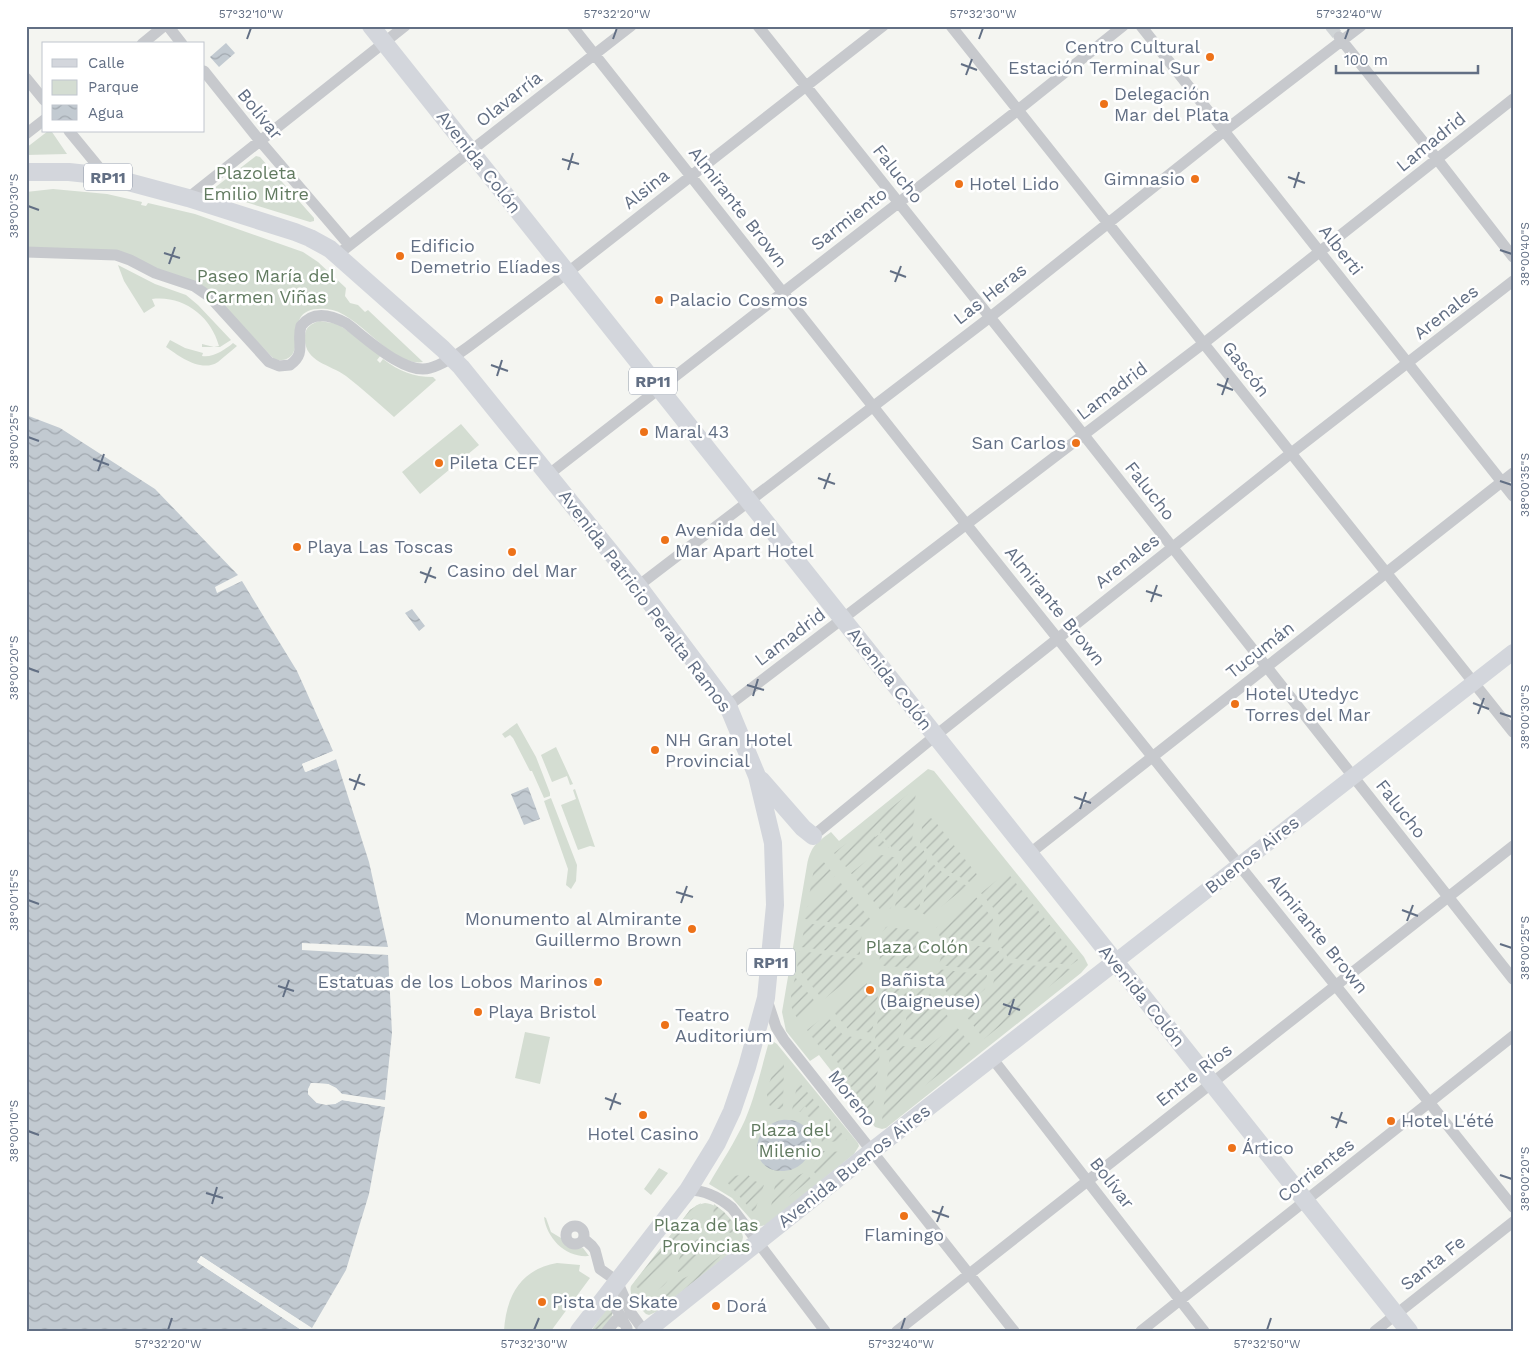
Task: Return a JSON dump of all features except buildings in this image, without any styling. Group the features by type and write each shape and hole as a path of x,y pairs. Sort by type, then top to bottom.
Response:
{"main road":[{"name":"Avenida Colón","path":"371,26 1409,1331"},
{"name":"Avenida Patricio Peralta Ramos","path":"28,173 70,172 106,176 188,198 343,250 452,358 638,586 728,706 757,776 773,843 775,863 774,923 766,998 747,1067 732,1111 717,1143 688,1190 579,1331"},
{"name":"RP11","path":"757,776 803,828 813,836"},
{"name":"Buenos Aires","path":"992,1058 1115,962"},
{"name":"Avenida Buenos Aires","path":"645,1331 992,1058"}],"street":[{"path":"145,42 166,26 180,42"},
{"path":"188,198 405,26"},
{"name":"Almirante Brown","path":"572,26 966,524 1513,1207"},
{"name":"Olavarría","path":"343,250 631,26"},
{"name":"Falucho","path":"758,26 1513,979"},
{"name":"Alsina","path":"26,252 116,255 155,273 194,286 210,297 269,362 274,364 290,365 296,359 300,352 301,326 311,317 321,315 336,318 346,323 411,368 431,368 452,358 567,273 883,26"},
{"name":"Gascón","path":"951,26 1204,343 1385,574 1513,732"},
{"name":"Sarmiento","path":"548,475 1018,110 1123,26"},
{"name":"Alberti","path":"1141,26 1513,496"},
{"name":"Las Heras","path":"638,586 989,318 1340,39 1361,26"},
{"path":"1340,39 1513,257"},
{"name":"Bolívar","path":"205,72 343,250"},
{"path":"26,78 42,98"},
{"name":"Lamadrid","path":"728,706 1204,343 1513,99"},
{"path":"26,134 42,122"},
{"path":"70,132 106,176"},
{"name":"Arenales","path":"813,836 935,736 1290,454 1513,281"},
{"name":"Tucumán","path":"1029,854 1513,473"},
{"name":"Buenos Aires","path":"1115,962 1513,652"},
{"name":"Entre Ríos","path":"898,1331 1513,846"},
{"name":"Moreno","path":"766,998 776,1027 784,1040 1014,1331"},
{"name":"Corrientes","path":"1142,1331 1513,1036"},
{"name":"Bolívar","path":"992,1058 1204,1331"},
{"path":"688,1190 703,1192 732,1208 825,1331"},
{"name":"Santa Fe","path":"1375,1331 1513,1222"},
{"path":"584,1240 595,1250 597,1272 617,1281 631,1313 645,1331"},
{"path":"612,1301 622,1325"},
{"path":"606,1331 616,1320 622,1325"}],"green space":[{"path":"47,132 52,132 67,154 26,155 26,148"},
{"name":"Plazoleta Emilio Mitre","path":"256,156 260,157 314,218 314,221 310,222 213,192 213,189"},
{"name":"Paseo María del Carmen Viñas","path":"53,189 107,194 142,202 141,205 146,206 148,203 195,214 303,252 318,262 346,288 345,296 350,303 358,305 365,312 368,310 423,362 411,362 399,357 351,319 339,312 327,309 311,310 302,315 298,324 293,353 287,359 275,360 216,298 133,258 26,248 26,192"},
{"path":"118,265 155,284 186,295 231,340 220,347 214,347 219,346 210,325 194,310 174,300 152,299 155,306 144,313 124,281"},
{"path":"320,321 338,324 381,355 377,360 380,363 383,359 406,372 419,376 433,377 436,380 394,417 346,376 319,361 308,352 305,336 306,330 312,324"},
{"path":"170,340 185,348 203,353 202,356 215,354 233,343 237,346 218,362 205,366 190,362 166,347"},
{"path":"202,344 214,347 202,347"},
{"path":"461,424 479,445 420,494 402,472"},
{"path":"517,723 536,757 550,796 544,798 532,771 530,771 513,738 510,735 505,738 502,734"},
{"path":"556,747 573,784 570,785 567,776 552,782 541,755"},
{"name":"Plaza Colón","path":"928,769 934,771 1084,957 1088,965 1081,973 886,1128 882,1129 875,1127 819,1055 810,1061 786,1031 782,1012 807,865 812,849 831,832 839,841"},
{"path":"916,788 912,843 905,846 901,851 893,849 880,833 882,831 878,825 871,831 875,837 878,835 889,848 872,847 846,867 834,853"},
{"path":"575,789 595,847 590,846 578,850 561,805 576,799 573,790"},
{"path":"551,798 577,865 576,881 571,889 566,885 568,869 544,801"},
{"path":"929,817 934,820 979,877 971,883 949,872 920,843 923,819"},
{"path":"915,846 923,849 927,858 919,911 895,907 903,854 908,848"},
{"path":"875,854 899,858 891,908 882,912 851,873"},
{"path":"823,861 835,876 809,896 814,869"},
{"path":"930,861 943,873 967,886 928,917 922,913"},
{"path":"1007,872 1078,960 1071,965 1008,958 1004,950 998,945 1000,916 981,893"},
{"path":"840,882 871,920 865,927 805,919 807,907"},
{"path":"976,897 993,919 990,943 940,937 936,928"},
{"path":"805,923 863,931 860,955 801,947"},
{"path":"891,926 899,929 915,930 921,934 918,964 914,969 887,967 880,964 882,933 886,927"},
{"path":"941,941 995,948 1003,955 1002,964 997,969 991,971 939,965 942,952"},
{"path":"800,951 861,959 864,967 823,1000 797,967"},
{"path":"1008,963 1071,969 984,1039 966,1016 991,994 995,975 1003,971"},
{"path":"937,969 987,975 985,989 961,1010 933,975"},
{"path":"795,977 817,1004 798,1019 794,1014 791,1004"},
{"path":"867,983 866,990 875,992 878,995 872,1033 848,1029 832,1010"},
{"path":"922,984 950,1019 923,1041 903,1038 911,989"},
{"path":"883,986 907,989 898,1042 893,1049 888,1050 879,1048 875,1039"},
{"path":"826,1015 843,1035 871,1041 874,1048 880,1053 872,1114 850,1085 848,1075 828,1051 819,1046 807,1030"},
{"path":"955,1025 973,1047 882,1120 890,1054 896,1052 901,1046 926,1048"},
{"path":"525,1032 550,1037 540,1084 515,1078"},
{"name":"Plaza del Milenio","path":"771,1040 777,1044 859,1146 854,1154 766,1225 761,1226 756,1225 732,1198 709,1184 745,1120"},
{"path":"778,1063 784,1063 783,1109 770,1106 767,1096 769,1084"},
{"path":"798,1081 822,1110 812,1119 806,1115 808,1110 805,1106 800,1112 792,1110"},
{"path":"827,1115 847,1140 822,1143 816,1124"},
{"path":"821,1151 846,1152 817,1175 810,1168"},
{"path":"659,1168 668,1173 651,1195 644,1189"},
{"path":"806,1172 811,1179 770,1212 776,1180 790,1179"},
{"path":"747,1174 755,1181 764,1185 754,1213 726,1181 727,1177"},
{"path":"701,1203 668,1264 644,1289 639,1289 633,1284 690,1210"},
{"name":"Plaza de las Provincias","path":"711,1204 726,1214 742,1233 742,1242 656,1312 649,1315 646,1314 637,1305 631,1294 631,1286 690,1210 697,1205"},
{"path":"714,1204 724,1212 740,1231 734,1234 721,1227 715,1219"},
{"path":"544,1217 551,1232 561,1238 566,1246 574,1249 583,1248 589,1256 573,1254 559,1246 549,1233"},
{"path":"691,1239 699,1240 703,1243 701,1254 692,1265 678,1272 681,1254 685,1245"},
{"path":"726,1239 734,1242 702,1265 720,1242"},
{"path":"734,1245 739,1246 656,1312 652,1307 658,1299 682,1279 705,1268"},
{"name":"Pista de Skate","path":"557,1263 580,1265 579,1271 590,1278 551,1331 504,1331 508,1306 518,1286 534,1271"},
{"path":"672,1269 664,1285 649,1294 653,1287"},
{"path":"609,1305 613,1312 611,1319 601,1331 591,1331"}],"water":[{"path":"226,43 235,53 219,67 210,57"},
{"path":"26,415 60,428 155,489 238,575 215,587 217,593 242,581 297,671 333,751 302,764 306,772 336,759 369,862 388,947 302,943 302,950 388,955 392,1033 385,1100 342,1094 328,1084 311,1083 308,1094 317,1103 335,1104 342,1100 385,1107 369,1194 346,1270 312,1328 201,1256 197,1262 303,1331 26,1331"},
{"path":"412,609 425,626 419,631 405,613"},
{"path":"528,787 540,819 524,825 511,794"},
{"path":"782,1120 795,1121 804,1126 809,1134 811,1143 809,1153 804,1161 796,1168 784,1171 772,1170 764,1165 759,1158 757,1149 758,1140 763,1131 771,1124"}],"pier":[{"path":"336,750 335,753 305,766 307,769 336,756 339,758 305,772 302,764"},
{"path":"311,1083 328,1084 342,1094 387,1101 385,1103 342,1096 328,1086 312,1086 310,1093 318,1100 334,1102 342,1098 385,1105 387,1107 342,1100 335,1104 317,1103 308,1094"},
{"path":"201,1256 314,1330 310,1330 201,1259 200,1261 306,1331 303,1331 197,1262"}],"tunnel":[{"path":"1330,26 1339,37"}],"place":[{"name":"Centro Cultural Estación Terminal Sur","path":"1210,57"},
{"name":"Delegación Mar del Plata","path":"1104,104"},
{"name":"Gimnasio","path":"1195,179"},
{"name":"Hotel Lido","path":"959,184"},
{"name":"Edificio Demetrio Elíades","path":"400,256"},
{"name":"Palacio Cosmos","path":"659,300"},
{"name":"Maral 43","path":"644,432"},
{"name":"San Carlos","path":"1076,443"},
{"name":"Pileta CEF","path":"439,463"},
{"name":"Avenida del Mar Apart Hotel","path":"665,540"},
{"name":"Playa Las Toscas","path":"297,547"},
{"name":"Casino del Mar","path":"512,552"},
{"name":"Hotel Utedyc Torres del Mar","path":"1235,704"},
{"name":"NH Gran Hotel Provincial","path":"655,750"},
{"name":"Monumento al Almirante Guillermo Brown","path":"692,929"},
{"name":"Estatuas de los Lobos Marinos","path":"598,982"},
{"name":"Bañista (Baigneuse)","path":"870,990"},
{"name":"Playa Bristol","path":"478,1012"},
{"name":"Teatro Auditorium","path":"665,1025"},
{"name":"Hotel Casino","path":"643,1115"},
{"name":"Hotel L'été","path":"1391,1121"},
{"name":"Ártico","path":"1232,1148"},
{"name":"Flamingo","path":"904,1216"},
{"name":"Pista de Skate","path":"542,1302"},
{"name":"Dorá","path":"716,1306"}]}
